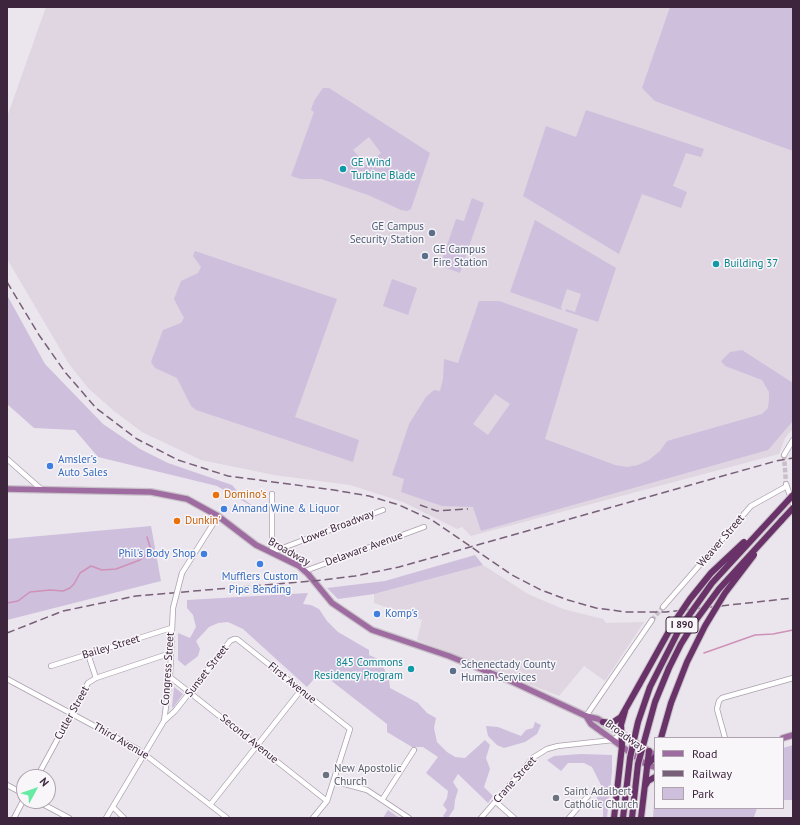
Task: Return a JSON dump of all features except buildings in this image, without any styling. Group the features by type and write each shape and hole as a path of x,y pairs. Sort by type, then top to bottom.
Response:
{"highway":[{"name":"I 890","path":"623,818 630,758 637,728 650,687 680,628 712,583 793,495"},
{"name":"I 890","path":"632,818 638,764 654,702 669,668 685,638 720,589 793,508"},
{"path":"614,818 622,746 621,725 625,711 673,624 698,588 715,569 775,514"},
{"path":"661,737 671,703 692,651 711,614 725,593 781,521"},
{"path":"603,722 615,722 625,711"},
{"path":"641,818 649,751"},
{"path":"647,765 654,757"},
{"path":"643,796 646,783 654,778"}],"main road":[{"name":"Broadway","path":"7,489 151,492 187,499 218,516 256,545 272,552 304,571 332,603 374,632 478,667 586,716 603,722 654,755"},
{"name":"Broadway","path":"586,716 591,724 647,765 654,768"}],"street":[{"path":"784,455 793,440"},
{"path":"7,459 41,489"},
{"name":"Weaver Street","path":"663,607 751,506 787,485 793,504"},
{"path":"272,494 272,552"},
{"name":"Lower Broadway","path":"272,552 383,510"},
{"name":"Congress Street","path":"106,818 164,721 170,677 173,608 182,573 218,516"},
{"name":"Delaware Avenue","path":"304,571 424,527"},
{"path":"586,716 652,620"},
{"name":"Bailey Street","path":"51,666 171,628"},
{"name":"First Avenue","path":"234,639 237,639 350,729 334,781"},
{"name":"Sunset Street","path":"164,721 176,711 234,639"},
{"name":"Cutler Street","path":"41,769 88,683 96,678 171,653"},
{"path":"88,654 96,678"},
{"name":"Second Avenue","path":"170,677 327,801"},
{"path":"725,737 717,709 719,701 722,698 793,678"},
{"name":"Third Avenue","path":"7,679 144,753 227,818"},
{"path":"210,805 301,690"},
{"path":"613,740 621,734"},
{"name":"Crane Street","path":"481,818 534,757 547,749 558,746 613,740"},
{"path":"382,800 414,750"},
{"path":"313,818 327,801 334,781 367,790 409,818"},
{"path":"7,785 16,790"},
{"path":"569,818 588,796"},
{"path":"496,802 514,818"},
{"path":"113,807 124,818"},
{"path":"14,818 19,809"},
{"path":"52,809 69,818"}],"shaded area":[{"path":"46,7 793,7 793,374 791,377 793,378 793,429 785,438 779,454 471,536 462,527 457,529 403,502 350,485 274,475 201,460 142,432 114,411 89,389 69,364 7,259 7,117"},
{"path":"483,565 528,594 563,609 603,619 606,623 644,622 605,681 584,666 559,696 417,640 422,620 374,603 374,594"}],"green space":[{"path":"670,7 793,7 793,151 655,101 642,88"},
{"path":"323,88 329,88 430,153 411,209 407,211 401,210 368,195 321,179 301,179 291,176 314,112 311,110 314,101","holes":["369,137 381,153 366,165 353,150"]},
{"path":"586,110 704,149 701,157 686,153 673,186 687,192 681,208 642,194 619,254 523,196 546,126 576,137"},
{"path":"472,198 484,203 460,273 441,266 441,263 456,219 464,221"},
{"path":"535,220 616,268 598,322 565,311 566,309 575,312 581,294 567,289 561,307 562,310 510,292"},
{"path":"195,251 337,299 295,417 359,440 353,462 196,410 191,406 177,378 155,368 151,362 163,330 181,323 184,318 174,299 181,281 198,273 201,267 193,256"},
{"path":"392,279 417,288 408,315 383,306"},
{"path":"7,295 45,364 103,424 140,449 168,463 232,485 246,501 257,509 217,486 98,457 75,430 34,428 7,404"},
{"path":"479,301 499,301 578,329 545,439 615,465 627,467 638,465 649,460 660,451 667,441 762,414 768,408 769,392 762,380 725,366 721,361 730,352 742,350 793,383 793,421 768,450 481,531 473,507 442,506 401,492 404,479 392,475 409,424 426,397 434,390 440,391 443,379 444,359 458,363","holes":["495,394 510,404 488,435 473,424"]},
{"path":"151,526 161,581 7,620 7,539"},
{"path":"475,555 483,565 374,594 338,599 327,588 385,581"},
{"path":"308,593 303,604 311,605 319,609 327,621 338,632 369,650 369,655 380,660 389,679 390,688 418,703 427,713 436,718 434,728 437,742 447,752 455,757 465,758 485,740 490,745 486,758 490,769 484,787 493,796 488,803 458,774 453,782 458,790 454,809 448,818 445,818 443,816 447,810 443,805 447,798 448,791 426,773 438,757 423,747 412,747 387,732 387,724 320,672 307,687 243,629 228,622 218,623 209,627 196,641 200,649 198,656 185,666 178,660 178,633 190,638 196,627 193,615 187,608 187,600"},
{"path":"174,687 183,694 173,708 172,707"},
{"path":"535,722 541,725 537,734 525,742 504,748 497,745 488,736 486,726 498,727 521,736 526,730 533,728"},
{"path":"793,745 793,800 784,800 784,748"},
{"path":"581,754 612,755 612,771 607,818 603,818 603,809 596,800 601,785 592,767 584,763 568,763 561,771 547,760 554,756"},
{"path":"654,804 654,809 757,809 754,817 747,818 653,818"},
{"path":"388,810 398,817 398,818 383,818"}],"waterway":[{"path":"7,603 18,601 30,592 50,590 63,591 70,588 80,573 91,566 102,570 116,569 140,560 151,550 147,537"},
{"path":"704,653 755,635 773,634 793,630"}],"tunnel":[{"path":"784,455 786,484"},
{"path":"652,620 663,607"}],"railway":[{"path":"7,282 39,335 65,372 96,408 137,439 178,460 228,476 334,490 369,496 399,505 432,520 512,575 541,590 596,608 626,612 666,612 793,598"},
{"path":"7,633 63,611 136,596 323,580 355,576 399,567 776,461 793,458"},
{"path":"420,505 437,511 468,509"}],"place":[{"name":"GE Wind Turbine Blade","path":"343,169"},
{"name":"GE Campus Security Station","path":"432,233"},
{"name":"GE Campus Fire Station","path":"425,256"},
{"name":"Building 37","path":"716,264"},
{"name":"Amsler's Auto Sales","path":"50,466"},
{"name":"Domino's","path":"216,495"},
{"name":"Annand Wine & Liquor","path":"224,509"},
{"name":"Dunkin'","path":"177,521"},
{"name":"Phil's Body Shop","path":"204,554"},
{"name":"Mufflers Custom Pipe Bending","path":"260,564"},
{"name":"Komp's","path":"377,614"},
{"name":"845 Commons Residency Program","path":"411,669"},
{"name":"Schenectady County Human Services","path":"453,671"},
{"name":"New Apostolic Church","path":"326,775"},
{"name":"Saint Adalbert Catholic Church","path":"556,798"}]}
